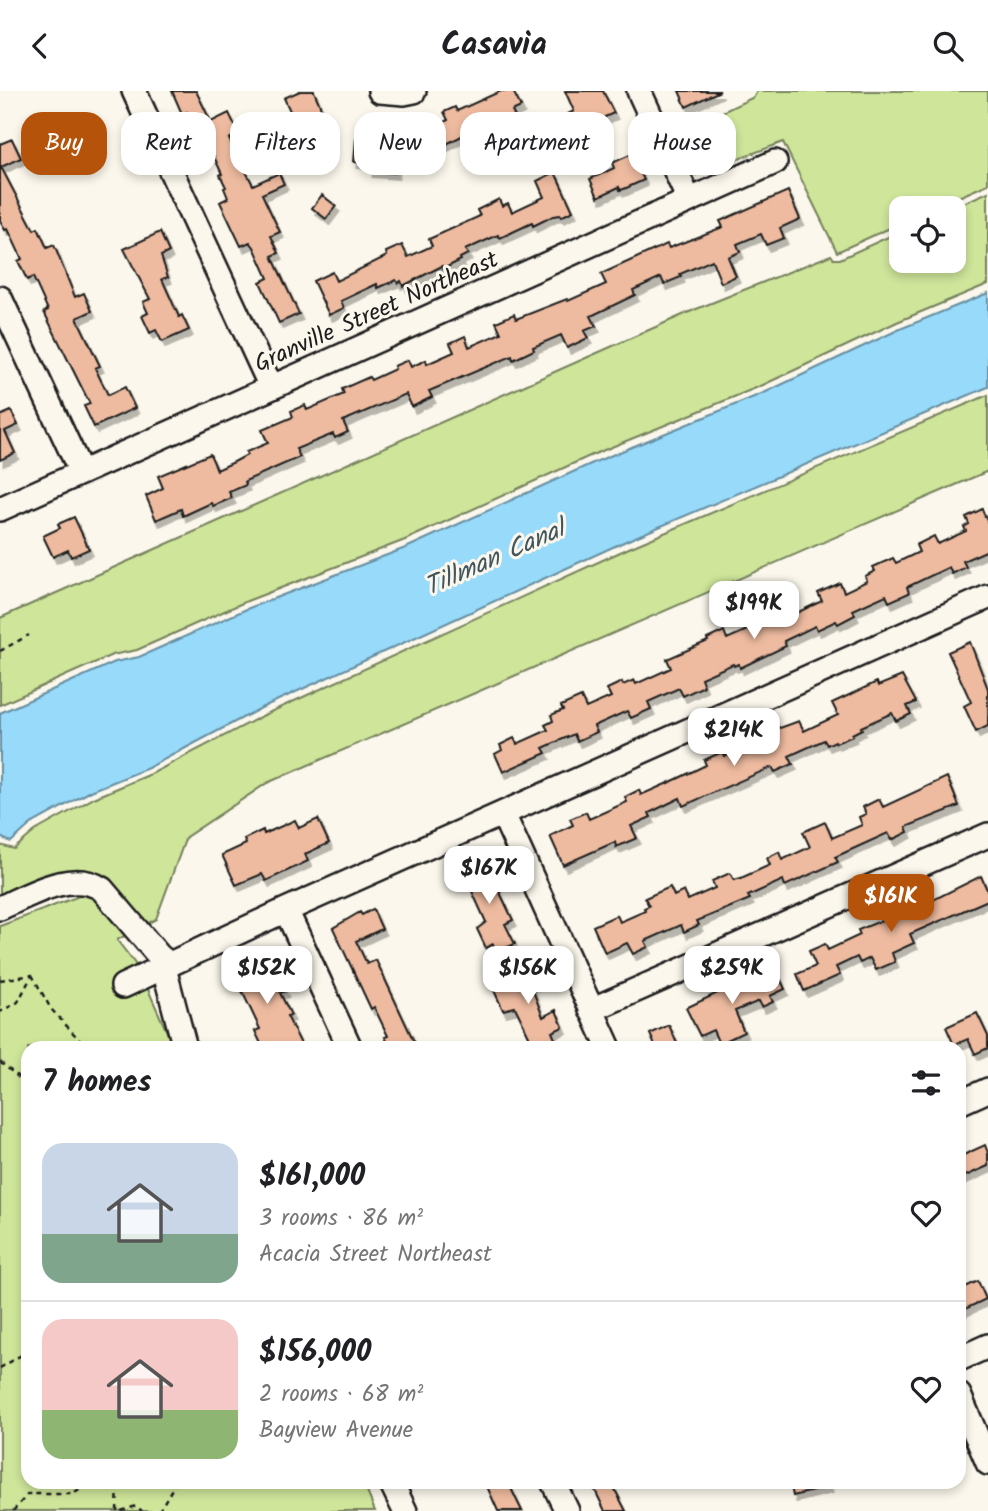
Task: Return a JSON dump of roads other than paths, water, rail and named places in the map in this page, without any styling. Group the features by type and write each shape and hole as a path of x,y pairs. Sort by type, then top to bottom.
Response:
{"street":[{"path":"134,91 271,387"},
{"path":"380,91 414,91"},
{"path":"639,91 689,201"},
{"name":"Granville Street Northeast","path":"0,509 775,162"},
{"path":"0,298 81,473"},
{"path":"123,986 286,910 987,599"},
{"path":"503,814 606,1041"},
{"path":"591,1010 988,835"},
{"path":"0,908 73,881 90,881 102,889 167,967 183,1041"},
{"path":"286,910 347,1041"},
{"path":"966,1100 988,1090"},
{"path":"966,1356 988,1346"},
{"path":"966,1411 988,1463"},
{"path":"394,1489 405,1511"},
{"path":"557,1489 567,1511"}],"water":[{"name":"Tillman Canal","path":"988,293 988,387 626,541 263,707 148,768 91,791 31,824 11,842 0,837 0,713 115,662 139,657 249,608 408,547 595,462 766,392 900,329"}]}
